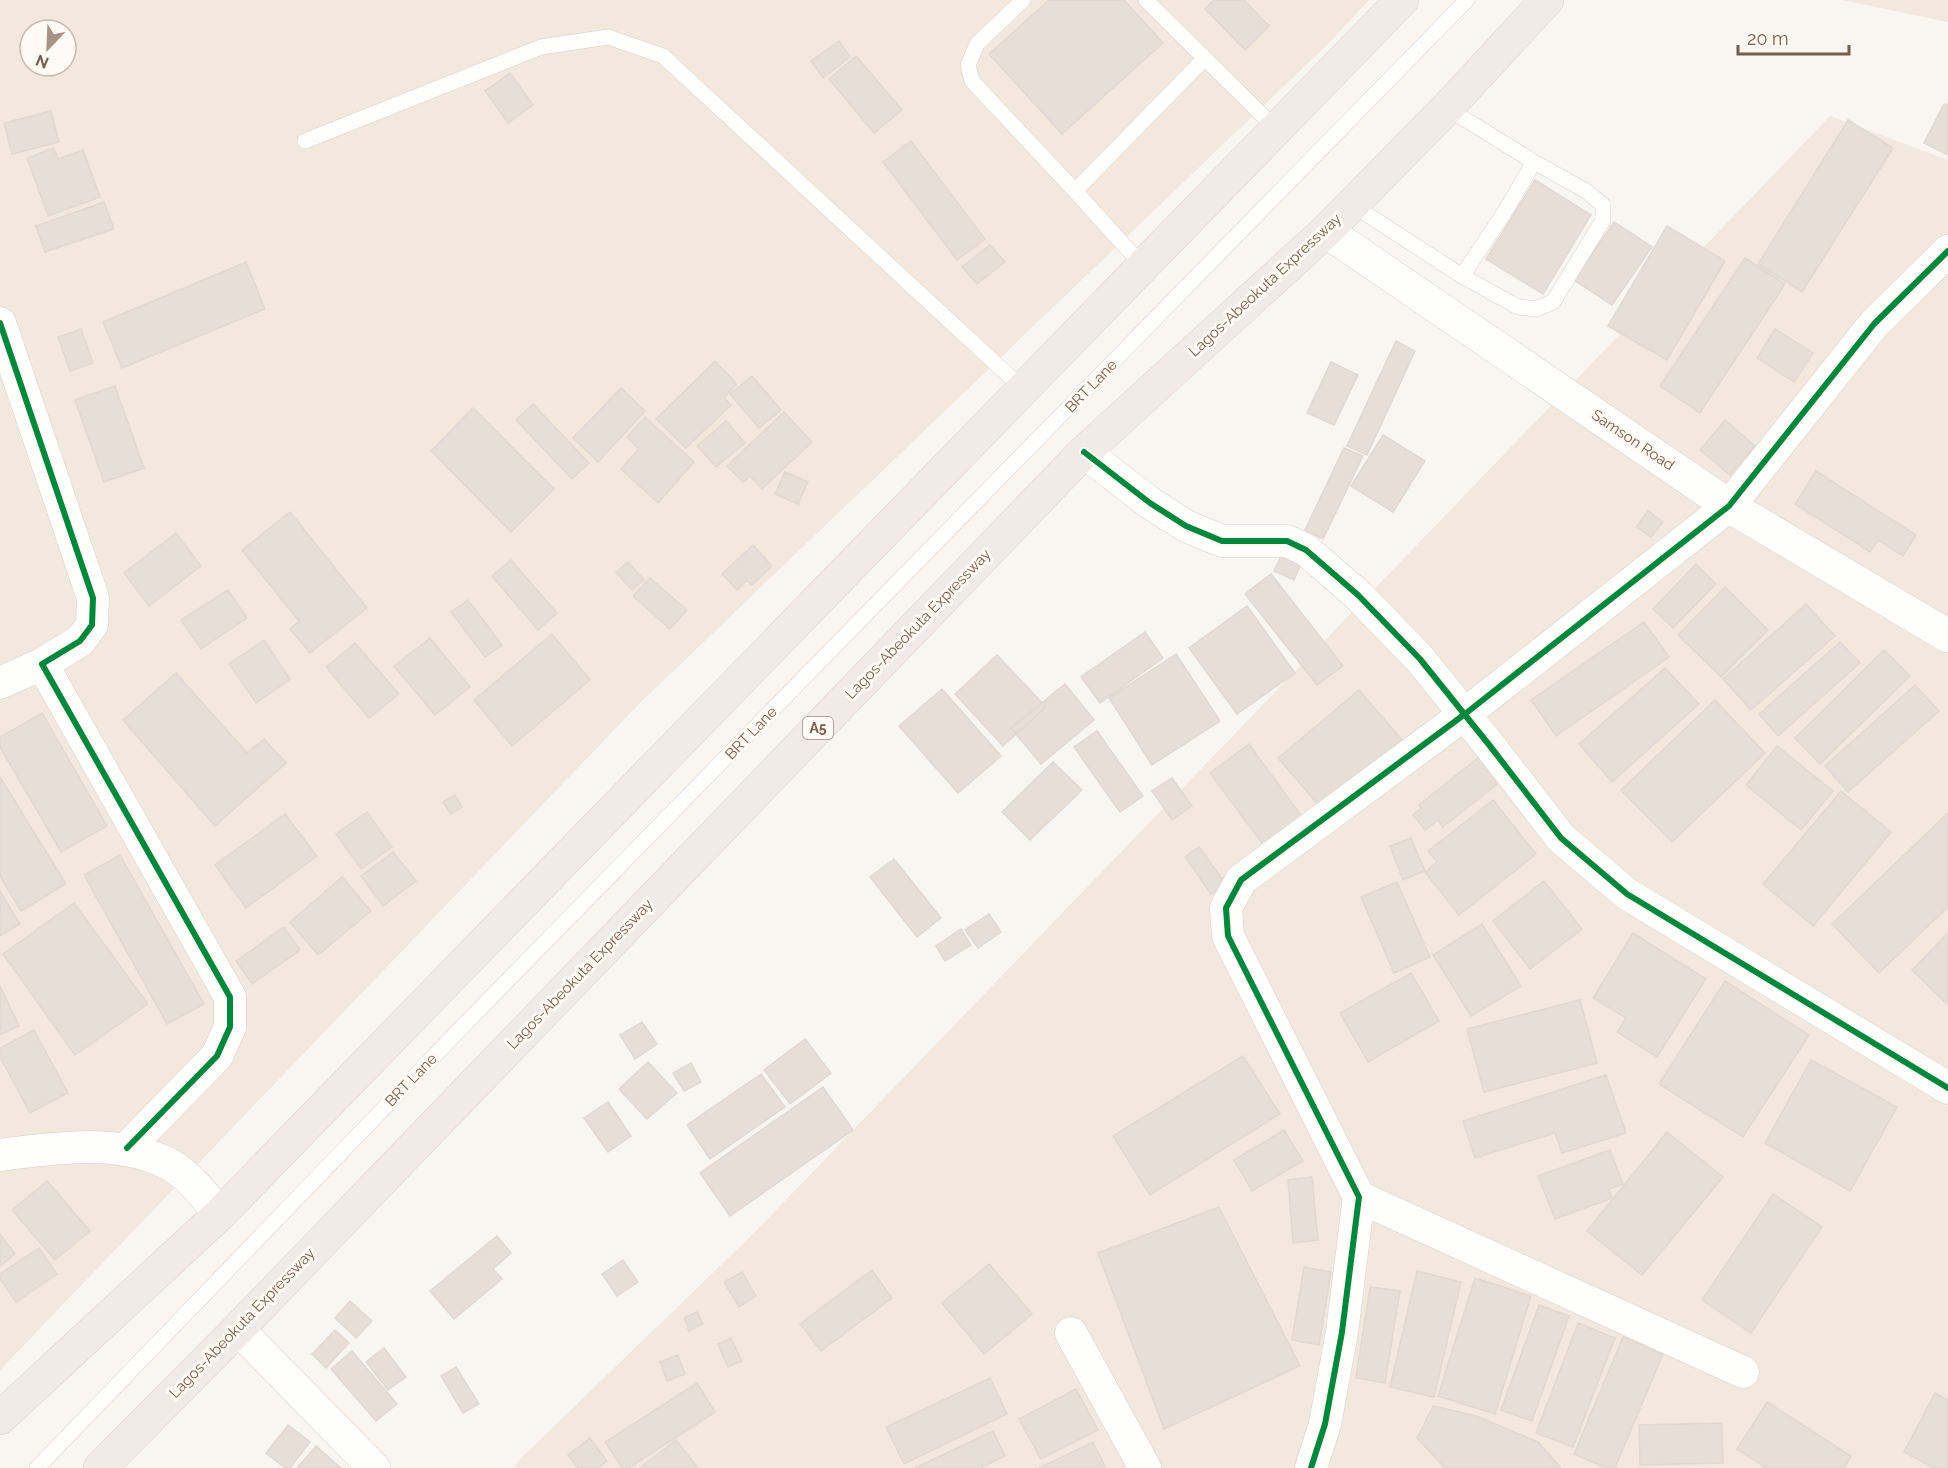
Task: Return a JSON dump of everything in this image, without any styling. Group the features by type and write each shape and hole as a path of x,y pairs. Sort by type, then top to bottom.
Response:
{"highway":[{"path":"0,1418 220,1214 1402,0"},
{"name":"Lagos-Abeokuta Expressway","path":"100,1468 238,1329 1084,452 1326,231 1447,108 1547,0"}],"street":[{"name":"Samson Road","path":"1326,231 1729,506 1948,636"},
{"path":"1311,1468 1325,1424 1336,1367 1359,1197 1228,936 1226,908 1241,880 1465,714 1729,506 1874,324 1948,251"},
{"path":"0,324 93,598 92,625 80,641 42,664 0,683"},
{"path":"1084,452 1150,503 1186,526 1222,541 1287,542 1306,550 1366,603 1420,659 1561,838 1627,894 1948,1088"},
{"path":"42,664 230,997 230,1027 217,1056 127,1148"},
{"path":"0,1155 66,1147 127,1148 169,1164 203,1192 220,1214"},
{"path":"1359,1197 1743,1372"},
{"path":"238,1329 374,1468"},
{"path":"1071,1333 1145,1468"}],"lane":[{"path":"1023,0 977,44 968,65 972,81 1142,265"},
{"path":"1146,0 1275,128"},
{"name":"BRT Lane","path":"37,1468 466,1023 1467,0"},
{"path":"305,141 541,47 608,38 663,56 1022,388"},
{"path":"1076,191 1204,59"},
{"path":"1352,204 1462,276 1518,308 1536,309 1553,302 1603,220 1604,205 1586,191 1447,108"},
{"path":"1462,276 1504,213 1534,162"}],"shaded area":[{"path":"0,0 1369,0 1329,43 641,702 0,1370"},
{"path":"1842,0 1948,0 1948,22"},
{"path":"1830,116 1948,160 1948,1468 514,1468 519,1460 753,1234"}],"building":[{"path":"1049,0 1124,0 1163,43 1062,134 989,54"},
{"path":"1214,0 1244,0 1269,26 1245,50 1205,9"},
{"path":"839,41 850,57 823,78 811,61"},
{"path":"856,56 902,110 874,133 829,79"},
{"path":"510,73 533,105 508,123 485,91"},
{"path":"1944,104 1948,105 1948,155 1924,143"},
{"path":"51,111 59,142 12,154 4,123"},
{"path":"1848,120 1893,148 1802,292 1758,264"},
{"path":"911,141 985,239 957,260 883,162"},
{"path":"54,148 58,159 83,150 100,197 48,216 27,158"},
{"path":"1535,180 1591,215 1543,294 1486,259"},
{"path":"104,202 114,229 45,252 36,226"},
{"path":"1614,222 1652,247 1612,305 1574,280"},
{"path":"1667,226 1725,261 1667,360 1608,326"},
{"path":"990,245 1005,262 977,284 962,267"},
{"path":"1745,258 1785,284 1700,413 1660,386"},
{"path":"246,262 265,309 122,368 103,322"},
{"path":"81,329 93,363 70,371 58,337"},
{"path":"1775,329 1813,353 1794,382 1757,358"},
{"path":"1396,341 1415,351 1367,455 1347,446"},
{"path":"715,361 737,384 724,398 731,405 686,448 656,419"},
{"path":"1331,362 1358,375 1334,425 1307,413"},
{"path":"752,376 781,410 759,428 730,394"},
{"path":"115,386 144,468 104,482 75,400"},
{"path":"621,388 645,411 598,462 573,438"},
{"path":"533,404 589,463 572,479 516,420"},
{"path":"473,408 554,489 511,532 431,451"},
{"path":"784,412 812,442 762,489 750,476 743,482 727,466"},
{"path":"645,417 694,462 658,503 621,469 639,449 627,437"},
{"path":"1725,420 1755,446 1730,475 1700,450"},
{"path":"726,421 745,443 716,467 697,446"},
{"path":"1383,435 1425,461 1393,512 1351,486"},
{"path":"1344,448 1363,456 1323,539 1305,530"},
{"path":"1816,471 1916,535 1903,556 1878,540 1870,552 1795,504"},
{"path":"785,472 808,482 798,504 775,494"},
{"path":"1648,511 1663,522 1651,537 1636,527"},
{"path":"290,512 367,608 310,653 290,629 299,621 242,550"},
{"path":"176,533 201,566 149,606 124,573"},
{"path":"1287,543 1306,552 1294,580 1274,571"},
{"path":"753,545 772,566 752,585 747,580 737,590 722,574"},
{"path":"511,560 557,613 538,630 492,576"},
{"path":"628,562 644,580 632,590 616,572"},
{"path":"1696,564 1716,584 1673,628 1653,609"},
{"path":"1271,574 1343,666 1317,685 1245,594"},
{"path":"650,578 687,610 670,629 633,596"},
{"path":"1725,587 1768,630 1721,677 1678,635"},
{"path":"228,590 247,618 201,649 181,620"},
{"path":"468,600 502,645 485,657 451,612"},
{"path":"1806,604 1835,636 1751,710 1723,679"},
{"path":"1247,606 1295,673 1237,714 1189,648"},
{"path":"1644,622 1669,657 1556,736 1531,700"},
{"path":"1145,632 1163,658 1100,703 1081,677"},
{"path":"552,634 590,680 512,746 474,700"},
{"path":"430,638 470,687 435,715 394,666"},
{"path":"264,640 290,679 256,703 229,664"},
{"path":"1840,642 1860,663 1778,736 1759,714"},
{"path":"355,643 399,694 369,718 326,667"},
{"path":"1884,650 1910,676 1820,764 1795,738"},
{"path":"1176,654 1220,721 1152,765 1109,698"},
{"path":"997,655 1046,707 1003,746 955,694"},
{"path":"1665,668 1699,704 1612,782 1579,744"},
{"path":"176,673 247,753 264,739 286,763 215,826 123,720"},
{"path":"1065,684 1094,720 1041,764 1011,728"},
{"path":"1915,685 1939,711 1848,792 1825,766"},
{"path":"942,689 1001,756 958,793 899,726"},
{"path":"1359,690 1402,740 1321,808 1278,758"},
{"path":"1715,700 1765,753 1672,842 1621,790"},
{"path":"42,713 107,826 61,852 0,747 0,737"},
{"path":"1097,731 1143,796 1120,812 1074,747"},
{"path":"1249,744 1303,818 1264,846 1210,773"},
{"path":"1777,746 1833,791 1801,830 1746,785"},
{"path":"1479,757 1500,782 1443,827 1438,820 1425,830 1413,815 1421,808 1419,805"},
{"path":"1053,762 1082,790 1030,840 1002,812"},
{"path":"0,777 66,884 21,911 0,876"},
{"path":"1172,778 1192,806 1172,820 1152,791"},
{"path":"1841,791 1891,832 1813,926 1763,884"},
{"path":"455,795 462,807 451,814 443,802"},
{"path":"1493,800 1536,854 1459,915 1425,872 1437,862 1428,851"},
{"path":"367,812 392,847 361,869 336,834"},
{"path":"1948,813 1948,907 1879,973 1832,924"},
{"path":"285,814 317,856 246,908 215,865"},
{"path":"1411,838 1425,871 1403,880 1390,846"},
{"path":"1199,847 1226,884 1211,894 1185,857"},
{"path":"393,852 416,881 383,906 361,876"},
{"path":"120,855 204,1004 167,1024 84,875"},
{"path":"894,859 941,918 917,937 870,877"},
{"path":"342,877 371,911 318,955 290,922"},
{"path":"1544,881 1582,929 1530,969 1493,921"},
{"path":"1397,882 1430,957 1394,973 1361,897"},
{"path":"0,891 20,924 0,936"},
{"path":"74,903 148,1004 75,1055 3,954"},
{"path":"989,914 1001,932 978,948 965,930"},
{"path":"1482,924 1521,986 1471,1016 1433,955"},
{"path":"284,927 300,950 252,984 236,961"},
{"path":"961,929 971,945 945,961 936,946"},
{"path":"1633,933 1706,979 1657,1057 1617,1032 1626,1018 1593,998"},
{"path":"1948,933 1948,1005 1912,970"},
{"path":"1411,973 1439,1021 1368,1062 1340,1013"},
{"path":"1725,981 1809,1035 1743,1137 1659,1084"},
{"path":"0,986 19,1026 0,1035"},
{"path":"1580,1000 1597,1063 1484,1092 1467,1029"},
{"path":"642,1022 657,1044 635,1059 620,1035"},
{"path":"34,1030 68,1093 30,1113 0,1057 0,1048"},
{"path":"805,1039 831,1073 790,1104 764,1070"},
{"path":"1243,1056 1280,1114 1150,1195 1113,1136"},
{"path":"1811,1060 1897,1107 1850,1191 1765,1143"},
{"path":"648,1062 677,1093 647,1119 619,1089"},
{"path":"691,1063 701,1082 684,1091 673,1073"},
{"path":"761,1074 785,1107 710,1159 687,1125"},
{"path":"1606,1075 1626,1133 1562,1153 1555,1133 1475,1158 1463,1121"},
{"path":"823,1087 853,1130 730,1216 700,1173"},
{"path":"608,1102 631,1136 608,1152 584,1118"},
{"path":"1284,1130 1303,1161 1252,1191 1234,1160"},
{"path":"1667,1132 1723,1177 1642,1275 1587,1231"},
{"path":"1610,1150 1623,1184 1609,1189 1612,1198 1555,1219 1538,1176"},
{"path":"1312,1177 1318,1240 1293,1243 1288,1180"},
{"path":"47,1181 90,1231 55,1260 12,1210"},
{"path":"1773,1194 1822,1227 1751,1333 1702,1300"},
{"path":"1219,1207 1300,1366 1164,1429 1098,1253"},
{"path":"0,1234 15,1254 0,1266"},
{"path":"497,1236 511,1253 493,1269 502,1279 454,1319 430,1291"},
{"path":"39,1248 57,1274 16,1302 0,1279 0,1274"},
{"path":"623,1260 638,1282 617,1296 602,1274"},
{"path":"989,1264 1032,1314 984,1354 942,1303"},
{"path":"1304,1267 1331,1272 1319,1345 1292,1340"},
{"path":"872,1270 892,1298 821,1351 800,1324"},
{"path":"1417,1271 1461,1282 1434,1397 1390,1387"},
{"path":"742,1272 756,1296 739,1307 724,1282"},
{"path":"1475,1278 1531,1296 1495,1414 1438,1396"},
{"path":"1370,1287 1400,1291 1385,1383 1356,1378"},
{"path":"350,1301 372,1321 356,1338 335,1318"},
{"path":"1539,1305 1569,1316 1532,1421 1501,1410"},
{"path":"697,1312 703,1324 689,1331 684,1318"},
{"path":"1578,1323 1615,1338 1573,1447 1536,1433"},
{"path":"335,1330 349,1343 326,1368 312,1354"},
{"path":"1623,1337 1663,1354 1615,1468 1606,1468 1574,1454"},
{"path":"731,1338 742,1361 728,1367 718,1344"},
{"path":"384,1348 406,1377 388,1390 366,1362"},
{"path":"352,1351 397,1404 376,1421 331,1369"},
{"path":"678,1355 685,1374 667,1381 660,1362"},
{"path":"456,1367 479,1404 463,1413 441,1376"},
{"path":"990,1378 1007,1414 904,1464 886,1427"},
{"path":"697,1383 715,1412 629,1468 622,1468 605,1442"},
{"path":"1076,1389 1098,1430 1041,1459 1019,1419"},
{"path":"1935,1393 1948,1400 1948,1468 1934,1468 1904,1452"},
{"path":"1767,1402 1851,1456 1844,1468 1766,1468 1737,1449"},
{"path":"1433,1406 1476,1416 1538,1442 1561,1468 1445,1468 1417,1438"},
{"path":"1722,1423 1723,1463 1640,1465 1639,1425"},
{"path":"288,1425 310,1442 290,1468 285,1468 266,1453"},
{"path":"993,1431 1005,1456 980,1468 915,1468"},
{"path":"590,1438 607,1461 598,1468 578,1468 568,1455"},
{"path":"676,1440 698,1468 640,1468"},
{"path":"1093,1442 1106,1468 1039,1468"},
{"path":"316,1446 341,1468 297,1468"}],"cycle path":[{"path":"1311,1468 1325,1424 1342,1332 1359,1197 1228,936 1226,908 1241,880 1465,714 1729,506 1874,324 1948,251"},
{"path":"0,323 93,598 92,625 80,641 42,664 230,997 230,1027 217,1056 127,1148"},
{"path":"1084,452 1150,503 1186,526 1222,541 1287,541 1306,550 1358,595 1420,659 1561,838 1627,894 1948,1088"}]}
